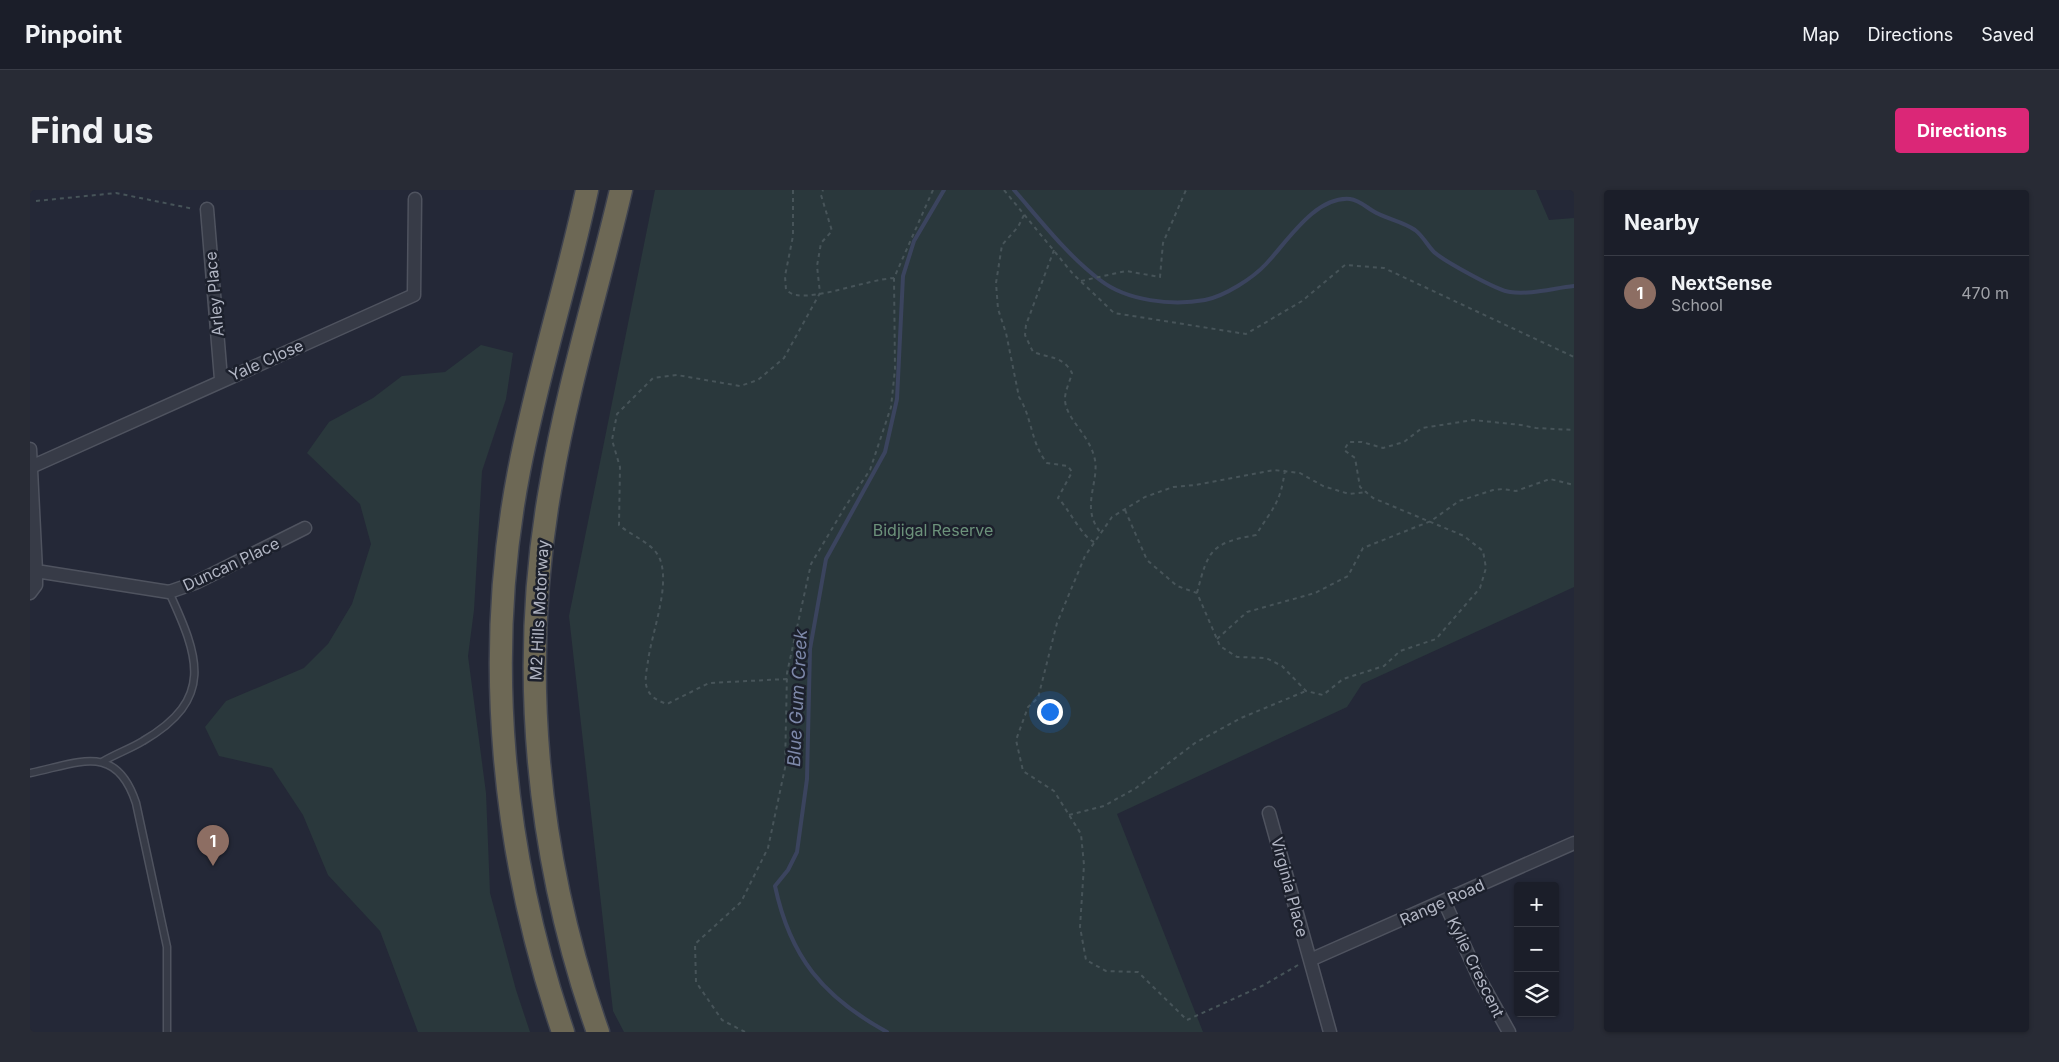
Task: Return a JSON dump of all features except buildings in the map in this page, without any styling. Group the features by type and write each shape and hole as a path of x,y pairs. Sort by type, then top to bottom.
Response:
{"highway":[{"path":"563,1032 532,929 516,848 505,762 501,696 502,625 506,554 518,473 535,392 563,297 587,190"},
{"name":"M2 Hills Motorway","path":"598,1032 569,932 553,860 539,771 535,709 534,642 541,550 551,484 591,304 604,263 621,190"}],"street":[{"name":"Yale Close","path":"31,467 414,295 415,199"},
{"name":"Arley Place","path":"207,209 222,380"},
{"path":"30,449 36,571 36,585 30,593"},
{"name":"Duncan Place","path":"36,571 168,592 196,583 306,528"},
{"name":"Virginia Place","path":"1269,813 1330,1032"},
{"name":"Range Road","path":"1310,960 1574,843"},
{"name":"Kylie Crescent","path":"1444,901 1480,980 1509,1032"}],"lane":[{"path":"102,762 143,741 178,716 193,690 196,665 186,629 168,592"},
{"path":"30,773 82,762 102,762 116,768 130,786 136,803 167,947 168,1032"}],"path":[{"path":"793,190 793,236 785,276 786,290 796,295 820,293 874,279 894,278"},
{"path":"787,678 708,683 667,704 655,700 646,687 647,668 664,582 661,561 650,545 631,535 619,525 620,467 612,440 616,414 653,378 677,374 740,386 758,380 784,358 820,293 817,266 821,243 832,231 821,195 822,190"},
{"path":"745,1032 722,1020 696,982 695,944 741,902 768,848 785,768 787,678 811,564 845,507 870,470 891,407 895,369 894,278 933,190"},
{"path":"1004,190 1080,281 1114,313 1246,334 1302,301 1345,265 1384,268 1574,357"},
{"path":"1080,281 1126,271 1160,277 1163,243 1186,190"},
{"path":"36,201 116,193 192,209 207,209"},
{"path":"1024,215 1018,227 1002,245 996,283 998,310 1006,334 1019,397 1024,404 1038,450 1048,463 1068,466 1072,472 1058,498 1078,524 1081,531 1089,540 1094,542"},
{"path":"1054,250 1031,308 1025,335 1033,352 1058,358 1067,364 1072,373 1064,398 1069,415 1090,442 1095,462 1091,489 1092,511 1094,525 1101,533"},
{"path":"1285,470 1282,495 1276,508 1269,514 1256,535 1229,540 1216,548 1205,564 1197,593 1220,646 1237,657 1266,658 1282,666 1306,691 1323,695 1343,679 1384,666 1400,651 1436,639 1480,588 1486,568 1483,551 1464,536 1373,498 1360,487 1356,458 1344,450 1349,442 1362,442 1383,448 1404,442 1422,428 1473,420 1536,428 1574,430"},
{"path":"1310,960 1288,969 1264,985 1187,1020 1138,972 1106,971 1086,960 1080,926 1084,865 1081,834 1054,791 1023,771 1016,740 1028,707 1038,698 1057,623 1085,556 1112,517 1146,497 1173,487 1196,486 1274,470 1300,473 1324,486 1349,494 1367,492"},
{"path":"1217,638 1247,612 1315,592 1348,576 1362,548 1431,522 1459,501 1493,490 1516,491 1550,479 1574,485"},
{"path":"1125,510 1148,560 1177,586 1197,593"},
{"path":"1069,815 1104,806 1136,788 1195,743 1241,718 1306,691"}],"green space":[{"name":"Bidjigal Reserve","path":"655,190 1536,190 1549,220 1574,218 1574,587 1362,684 1347,707 1117,814 1203,1032 624,1032 613,1011 569,616"},
{"path":"481,345 513,353 506,399 482,471 474,610 468,656 486,793 490,893 516,990 530,1032 418,1032 380,931 328,875 303,815 272,768 219,756 205,727 226,701 304,668 328,644 352,604 371,544 360,504 307,453 329,422 373,398 402,376 445,372"}],"waterway":[{"name":"Blue Gum Creek","path":"887,1032 864,1019 845,1004 827,989 813,973 800,954 790,934 781,911 775,886 788,870 797,852 807,779 810,649 826,559 885,452 897,399 903,276 914,241 944,190"},
{"path":"1014,190 1065,249 1100,280 1123,293 1150,300 1192,302 1213,298 1230,291 1260,269 1314,212 1337,200 1350,199 1359,202 1378,214 1410,227 1418,232 1434,252 1448,262 1494,287 1510,292 1526,293 1574,286"}],"place":[{"name":"NextSense","path":"213,866"}]}
